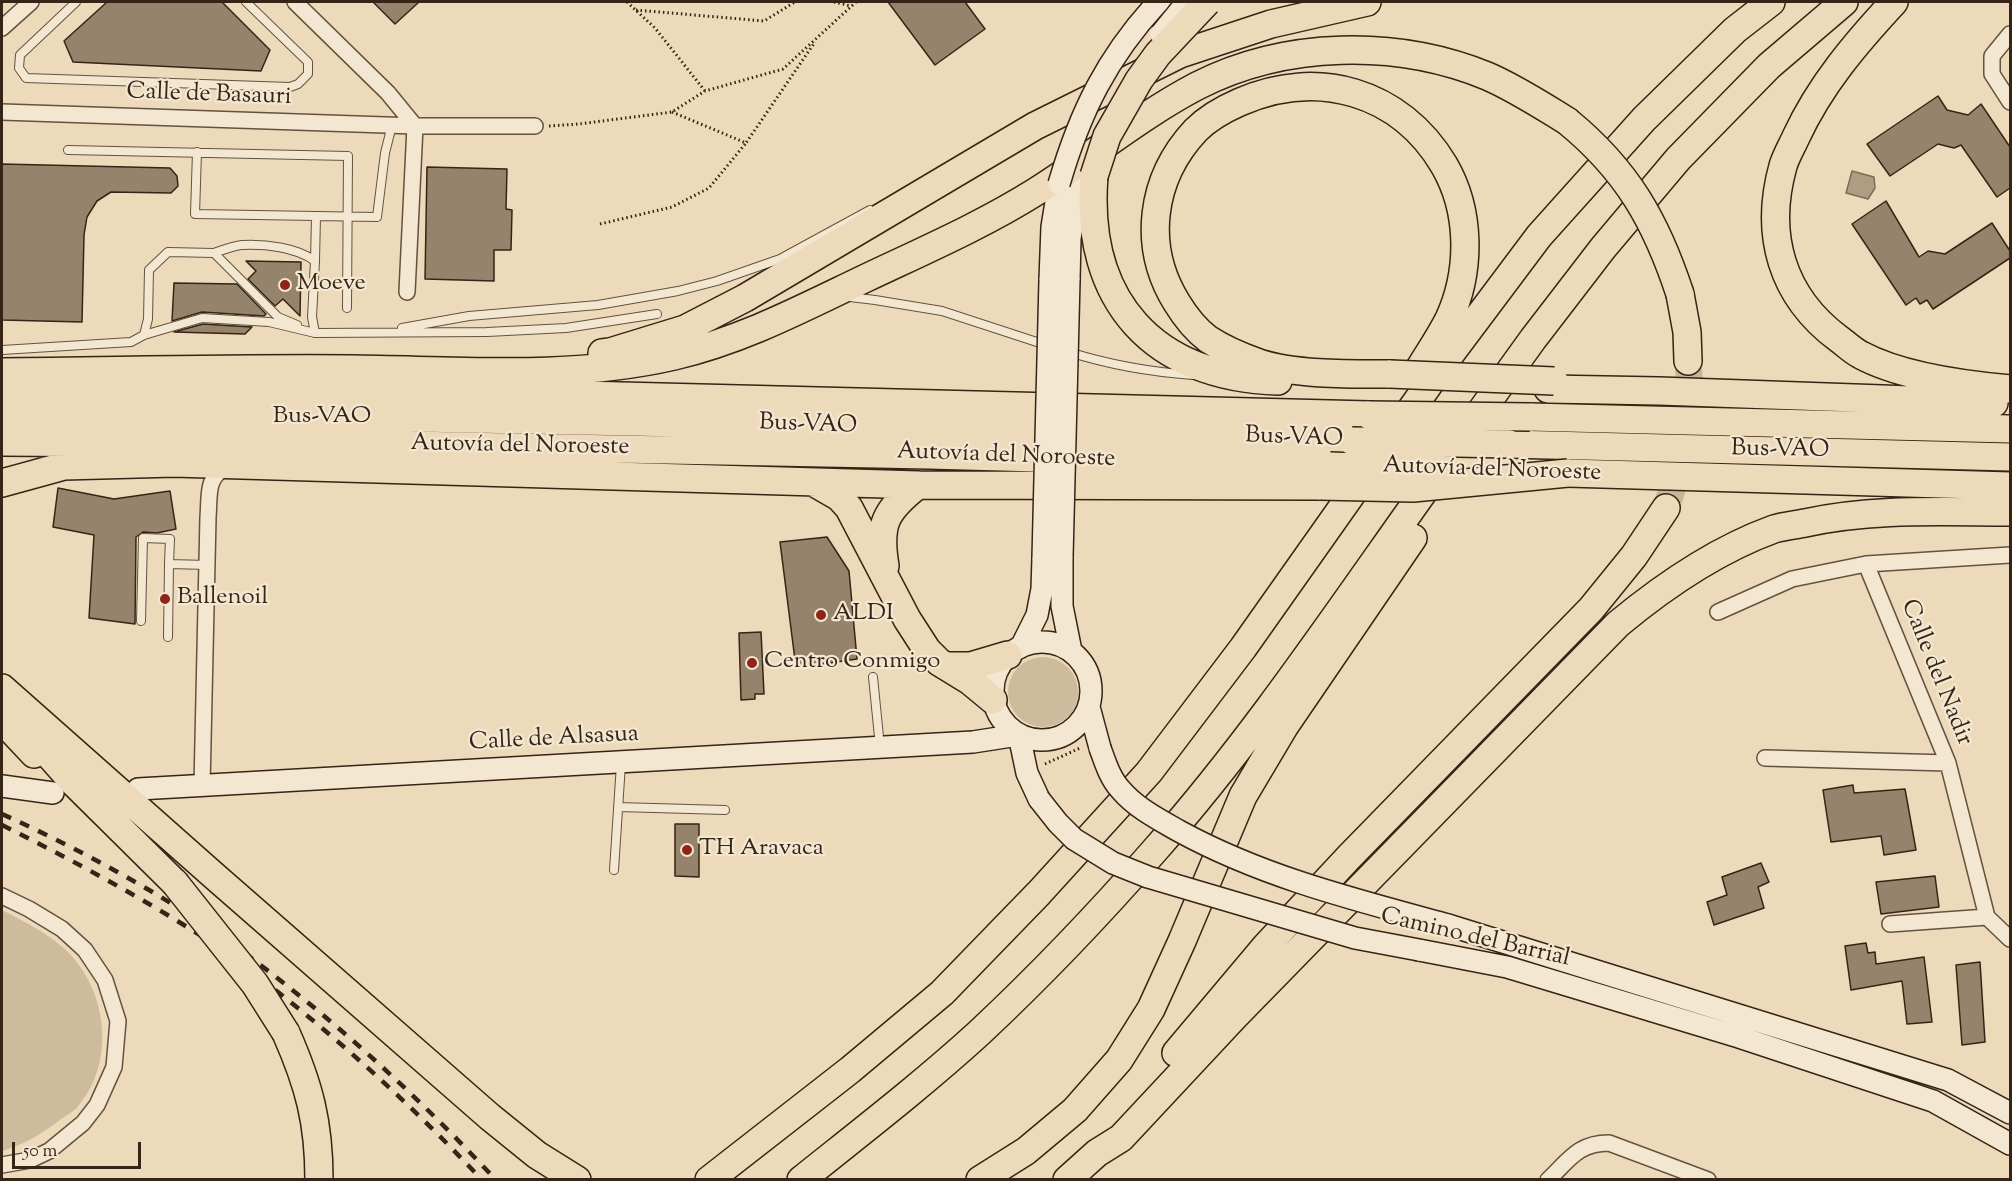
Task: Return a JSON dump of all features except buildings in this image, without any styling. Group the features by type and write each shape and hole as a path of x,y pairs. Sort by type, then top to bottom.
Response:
{"highway":[{"path":"1207,2 1158,54 1139,80 1107,136 1088,177 1098,252 1116,301 1139,329 1174,357 1217,373 1269,381 1388,379 1551,385 1600,382 1659,391 2010,403"},
{"path":"2,359 524,358 610,352 685,329 746,298 933,185 1058,113 1180,54 1271,24 1367,2"},
{"path":"710,1179 850,1070 942,993 1039,893 1149,772 1243,648 1449,356 1539,236 1644,119 1735,30 1771,2"},
{"path":"801,1179 894,1107 979,1032 1078,934 1156,848 1280,692 1533,339 1603,248 1677,159 1769,66 1844,2"},
{"path":"1894,2 1853,47 1821,90 1800,128 1784,164 1774,213 1778,251 1794,290 1821,326 1860,355 1907,372 1980,387 2010,389"},
{"path":"2,372 272,369 553,370 638,363 672,356 717,344 768,325 993,215 1033,193 1148,115 1200,85 1252,64 1298,54 1359,50 1427,58 1488,76 1567,121 1595,146 1610,162 1643,207 1658,233 1680,294 1687,332 1688,361"},
{"path":"1243,648 1449,319 1462,276 1465,227 1457,193 1436,152 1418,131 1400,116 1366,97 1336,88 1315,86 1288,88 1250,98 1213,117 1197,129 1173,162 1161,189 1156,210 1156,252 1161,274 1181,309 1208,338 1261,364 1296,370 1388,379"},
{"path":"980,1179 1026,1151 1075,1110 1119,1060 1151,1009 1243,796 1284,727 1438,501 1533,339"},
{"path":"2,392 582,395 2010,429"},
{"name":"Bus-VAO","path":"2,417 416,418 634,422 2010,457"},
{"name":"Autovía del Noroeste","path":"2,442 420,445 917,455 1325,476 1568,473 2010,486"},
{"path":"2,483 64,466 174,463 918,485 1325,476"},
{"path":"812,482 839,497 849,508 916,635 932,656 970,681 995,704"},
{"path":"887,580 883,552 883,528 892,508 918,485"},
{"path":"1097,1153 1114,1128 1266,946 1348,857 1591,609 1634,556 1666,508"},
{"path":"1067,1179 1097,1153 1121,1138 1235,1016 1618,624 1661,588 1714,556 1775,529 1832,517 1887,513 2010,512"},
{"path":"946,666 970,666 1015,651"},
{"path":"2,688 490,1117 537,1155 577,1179"},
{"path":"2,702 64,788"},
{"path":"2,720 64,788 175,883 255,984 286,1033 301,1066 318,1130 319,1179"}],"main road":[{"path":"1071,651 1052,557 1059,280 1052,227 1059,184 1082,114 1114,55 1134,27 1158,2"},
{"path":"1059,280 1088,177 1096,134 1123,86 1149,47 1183,7 1191,2"},
{"path":"1015,651 1033,643 1046,642 1059,645 1079,658 1090,676 1092,686 1086,716 1075,729 1060,738 1043,741 1018,735 1001,719 993,690 997,671 1015,651 1037,615 1052,557"},
{"path":"974,742 988,728 995,704"},
{"name":"Camino del Barrial","path":"1089,708 1109,772 1118,788 1130,800 1146,813 1190,837 1268,872 1357,901 1448,925 1948,1080 2010,1113"},
{"name":"Calle de Alsasua","path":"138,789 974,742 1018,735"},
{"name":"Camino del Barrial","path":"1018,735 1027,773 1039,799 1058,824 1074,839 1113,863 1148,877 1355,938 1507,967 1739,1036 1933,1101 2010,1144"},
{"path":"2,786 64,788"}],"street":[{"path":"2,28 31,2"},
{"path":"296,2 388,93 415,126 406,292"},
{"path":"2010,34 1992,56 1992,74 2010,102"},
{"name":"Calle de Basauri","path":"2,111 415,126 535,126"},
{"path":"202,786 208,517 212,478 224,468 236,465"},
{"name":"Calle del Nadir","path":"1718,612 1792,579 1866,564 2010,555"},
{"name":"Calle del Nadir","path":"1765,758 1948,763 1866,564"},
{"path":"1948,763 1987,917 2010,939"},
{"path":"2,896 62,929 85,950 105,980 117,1021 114,1067 97,1105 83,1123 49,1151 30,1160 2,1165"},
{"path":"1890,924 1987,917"},
{"path":"1548,1179 1579,1150 1594,1143 1609,1143 1708,1179"}],"lane":[{"path":"76,2 20,55 19,68 26,78 290,87 298,84 308,74 308,62 246,2"},
{"path":"197,152 195,214 376,217 385,153 392,125"},
{"path":"68,150 348,156 347,308"},
{"path":"891,202 933,185"},
{"path":"384,331 469,316 598,305 678,291 717,281 780,259 860,214 881,206"},
{"path":"315,333 312,317 316,216"},
{"path":"144,335 148,320 149,270 168,252 214,253 239,245 270,246 306,254 315,261"},
{"path":"214,253 278,316 315,333"},
{"path":"850,297 942,311 1064,351 1117,365 1156,372 1269,381"},
{"path":"2,350 131,342 144,335 202,318 269,322 315,333 529,331 566,328 657,314"},
{"path":"141,621 143,538 170,539 168,637"},
{"path":"169,564 207,565"},
{"path":"873,677 880,747"},
{"path":"614,870 621,762"},
{"path":"618,807 725,810"}],"path":[{"path":"627,2 655,28 705,91"},
{"path":"636,10 764,21 795,2"},
{"path":"834,2 851,6"},
{"path":"535,126 579,124 672,112 705,91 783,69 856,2"},
{"path":"600,224 672,207 709,188 746,143 818,37"},
{"path":"672,112 746,143"},
{"path":"1027,773 1099,744"}],"shaded area":[{"path":"1852,171 1874,177 1875,188 1868,199 1846,193"},
{"path":"1050,657 1063,663 1072,672 1076,678 1078,692 1076,706 1068,717 1057,725 1036,727 1018,717 1010,706 1008,685 1018,667 1029,659"},
{"path":"2,910 51,938 76,961 95,995 102,1033 97,1071 90,1089 77,1107 33,1138 2,1151"}],"tunnel":[{"path":"1666,508 1682,453 1688,418 1688,361"}],"railway":[{"path":"2,814 118,872 174,905 228,941 334,1024 368,1054 433,1115 496,1180"},
{"path":"2,825 140,899 220,948 299,1009 370,1070 482,1180"}],"place":[{"name":"Moeve","path":"285,285"},
{"name":"Ballenoil","path":"165,599"},
{"name":"ALDI","path":"821,615"},
{"name":"Centro Conmigo","path":"752,663"},
{"name":"TH Aravaca","path":"687,850"}]}
